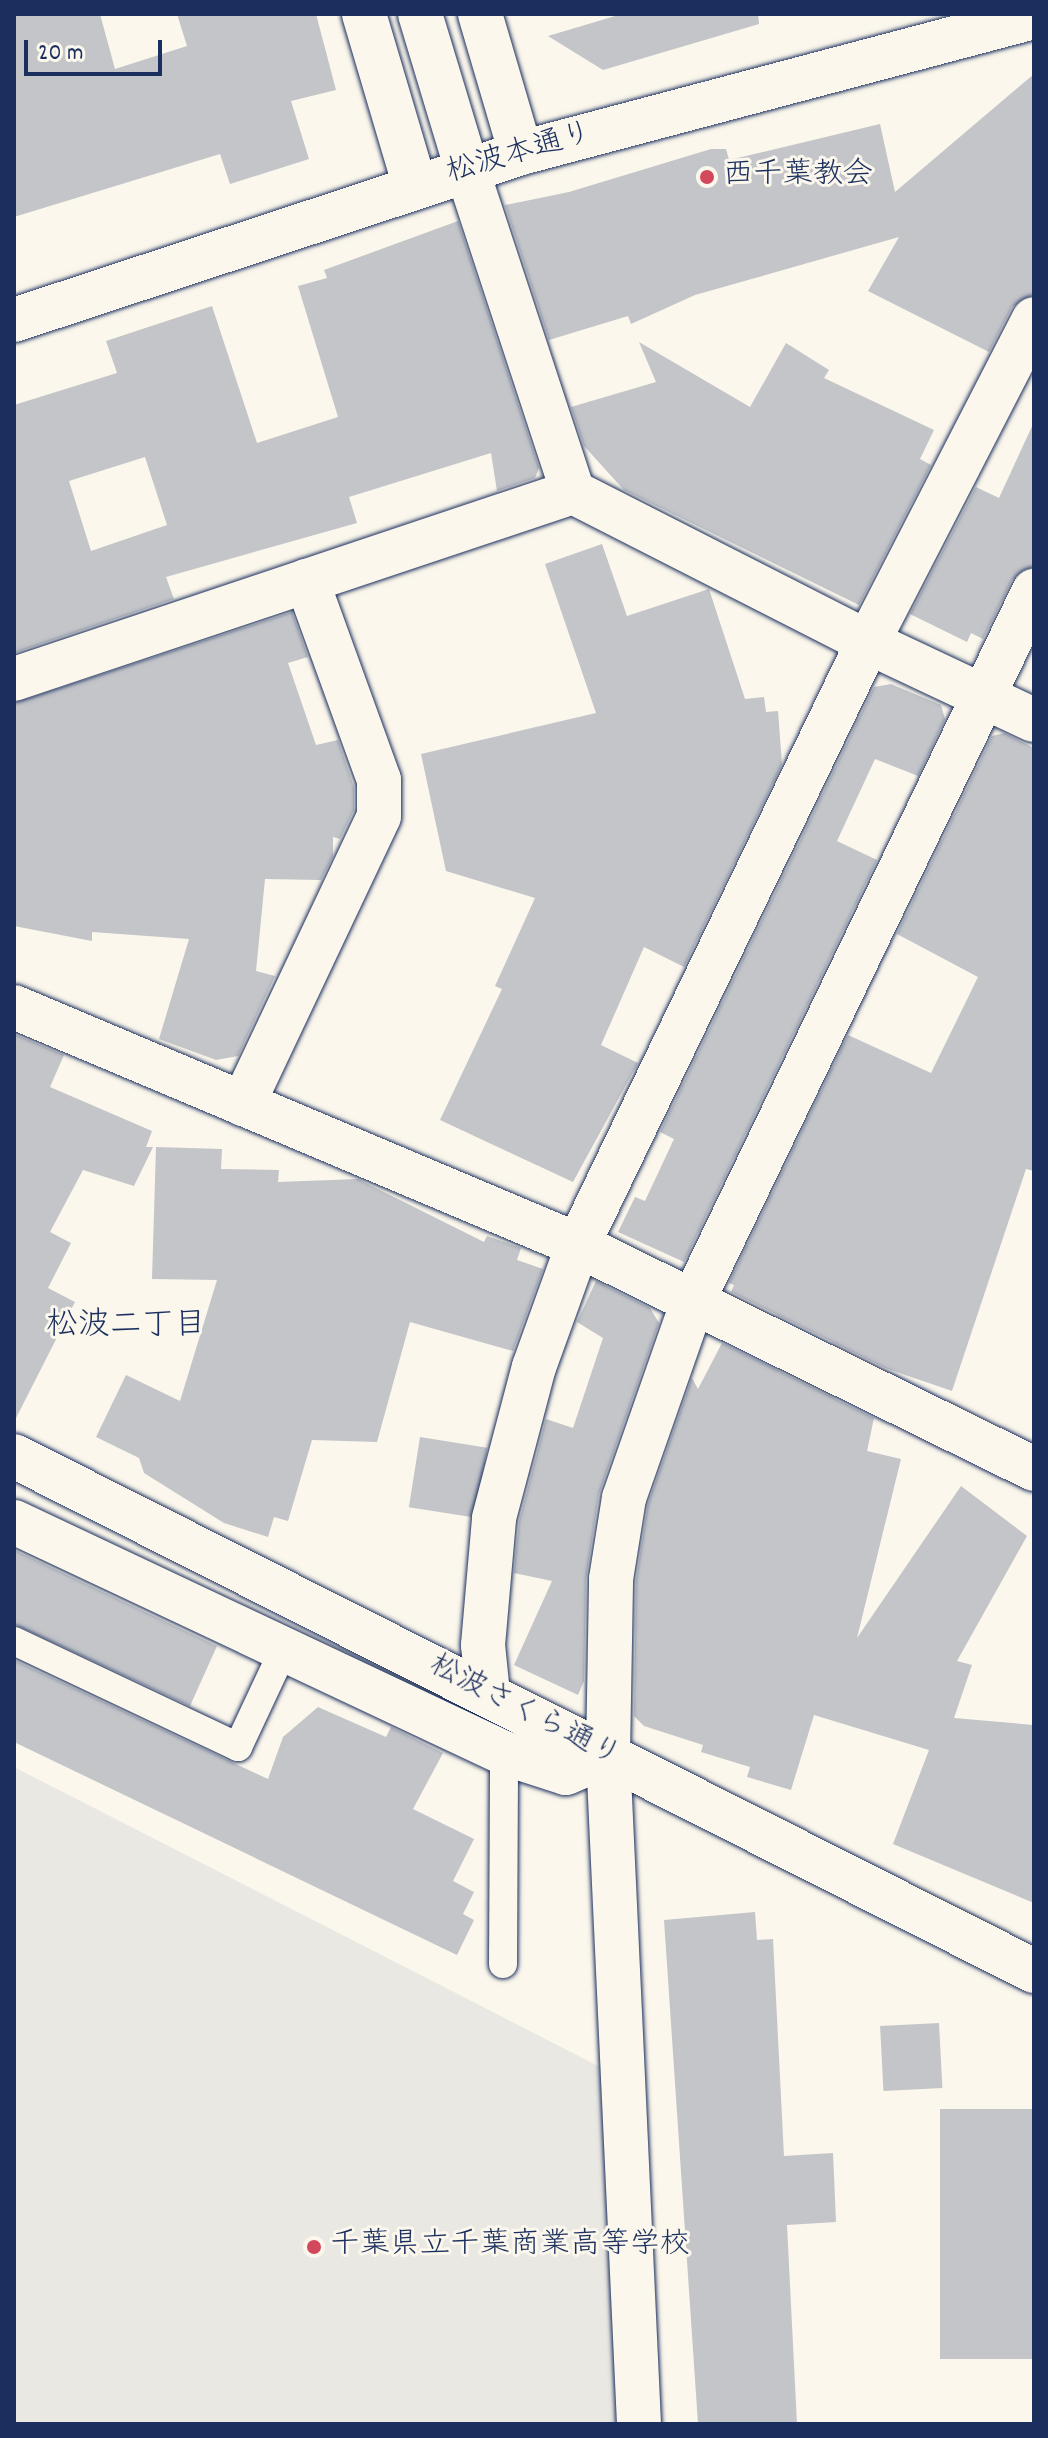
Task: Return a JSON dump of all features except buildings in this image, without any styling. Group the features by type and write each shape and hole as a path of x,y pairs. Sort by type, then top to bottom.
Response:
{"street":[{"path":"364,14 415,186"},
{"path":"420,14 467,170 573,492 868,642 1034,720"},
{"path":"480,14 521,153"},
{"name":"松波本通り","path":"14,320 415,186 940,27 1034,17"},
{"path":"488,1694 483,1645 494,1518 534,1367 578,1245 868,642 1034,319"},
{"path":"14,679 573,492"},
{"path":"243,1104 379,816 379,780 307,581"},
{"path":"639,2424 608,1755 611,1579 624,1498 693,1301 1034,591"},
{"path":"14,1007 578,1245 1034,1469"},
{"name":"松波さくら通り","path":"14,1456 1034,1971"},
{"path":"14,1522 504,1753 566,1773 608,1755"}],"lane":[{"path":"14,1641 238,1747 284,1649"},
{"path":"503,1964 504,1753"}],"shaded area":[{"name":"千葉県立千葉商業高等学校","path":"14,1767 606,2070 624,2424 14,2424"}],"place":[{"name":"西千葉教会","path":"707,177"},
{"name":"千葉県立千葉商業高等学校","path":"314,2247"}],"district":[{"name":"松波二丁目","path":"126,1327"}]}
